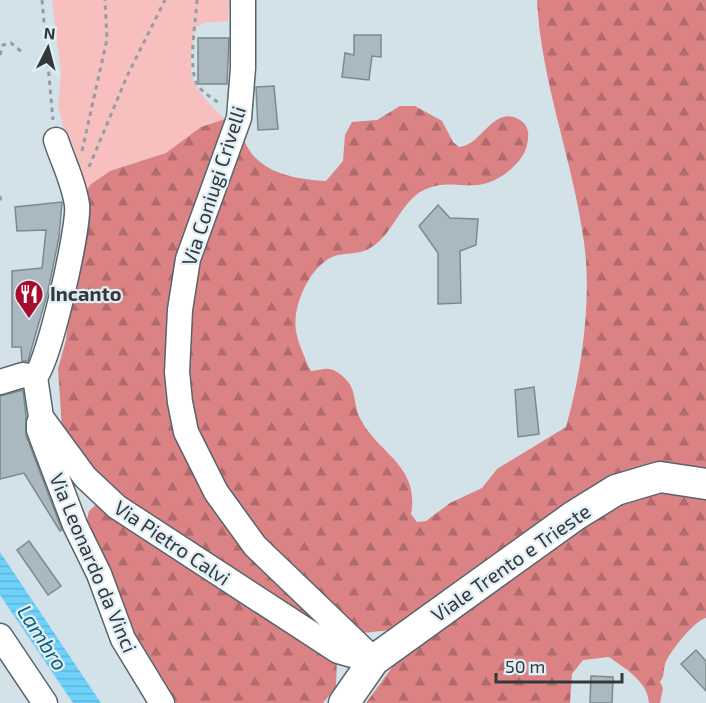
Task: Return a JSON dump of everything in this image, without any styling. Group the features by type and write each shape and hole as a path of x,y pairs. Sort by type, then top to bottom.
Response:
{"main road":[{"name":"Viale Trento e Trieste","path":"360,674 574,516 616,489 660,477 706,484"}],"street":[{"name":"Via Coniugi Crivelli","path":"243,0 243,68 239,117 188,259 180,310 177,372 184,422 216,492 255,546 360,674"},
{"path":"5,380 23,375 35,377 40,374 65,286 76,197 56,140"},
{"name":"Via Pietro Calvi","path":"35,377 41,417 85,477 117,507 338,651 352,655 360,674"},
{"name":"Via Leonardo da Vinci","path":"44,421 39,423 39,430 75,525 99,574 123,639 162,703"},
{"path":"0,636 45,703"}],"path":[{"path":"42,0 56,140"},
{"path":"76,197 106,47 108,22 105,0"},
{"path":"76,197 101,133 165,0"},
{"path":"197,0 193,43 196,81 200,89 239,117"},
{"path":"0,55 3,45 11,44 22,52"},
{"path":"0,196 1,202"}],"shaded area":[{"path":"52,0 229,0 228,21 203,23 195,28 191,59 191,70 197,88 225,119 201,127 166,153 148,160 81,202 58,105 61,73"}],"green space":[{"path":"537,0 706,0 706,475 670,470 400,629 363,633 337,657 336,687 323,703 168,703 145,663 86,524 89,511 100,501 106,480 79,452 62,428 58,369 66,340 81,202 90,185 110,171 166,153 201,127 225,119 241,130 246,144 262,164 285,175 326,181 343,161 345,135 352,122 377,120 400,106 415,106 442,121 453,142 459,147 467,145 502,117 520,120 528,131 527,144 522,156 510,170 498,179 486,183 435,186 416,195 386,234 372,247 361,252 332,257 324,262 309,279 297,310 296,331 311,371 331,369 349,383 358,413 368,432 404,472 412,498 411,514 417,522 426,521 450,503 482,488 497,469 566,427 577,382 586,311 584,242 573,181 544,61"},
{"path":"646,490 706,496 706,618 689,630 667,659 660,682 663,688 660,703 649,703 648,695 640,682 609,657 583,660 572,674 570,703 366,703 396,662 547,548"}],"water":[{"name":"Lambro","path":"0,552 101,703 73,703 0,595"}],"building":[{"path":"354,35 381,35 381,57 372,56 369,80 342,77 345,53 354,55"},
{"path":"198,38 229,38 227,84 198,84"},
{"path":"274,86 278,129 258,130 256,87"},
{"path":"62,202 59,237 48,291 28,361 22,361 21,347 12,347 12,271 42,268 46,230 17,231 15,207"},
{"path":"438,205 450,218 478,219 476,245 460,251 461,303 438,304 438,253 419,226"},
{"path":"534,387 539,434 518,437 515,390"},
{"path":"23,390 26,435 62,530 60,531 24,473 0,479 0,396"},
{"path":"29,541 61,586 48,595 17,550"},
{"path":"696,650 706,661 706,691 681,664"},
{"path":"591,676 613,677 612,703 590,703"}],"place":[{"name":"Incanto","path":"29,320"}]}
